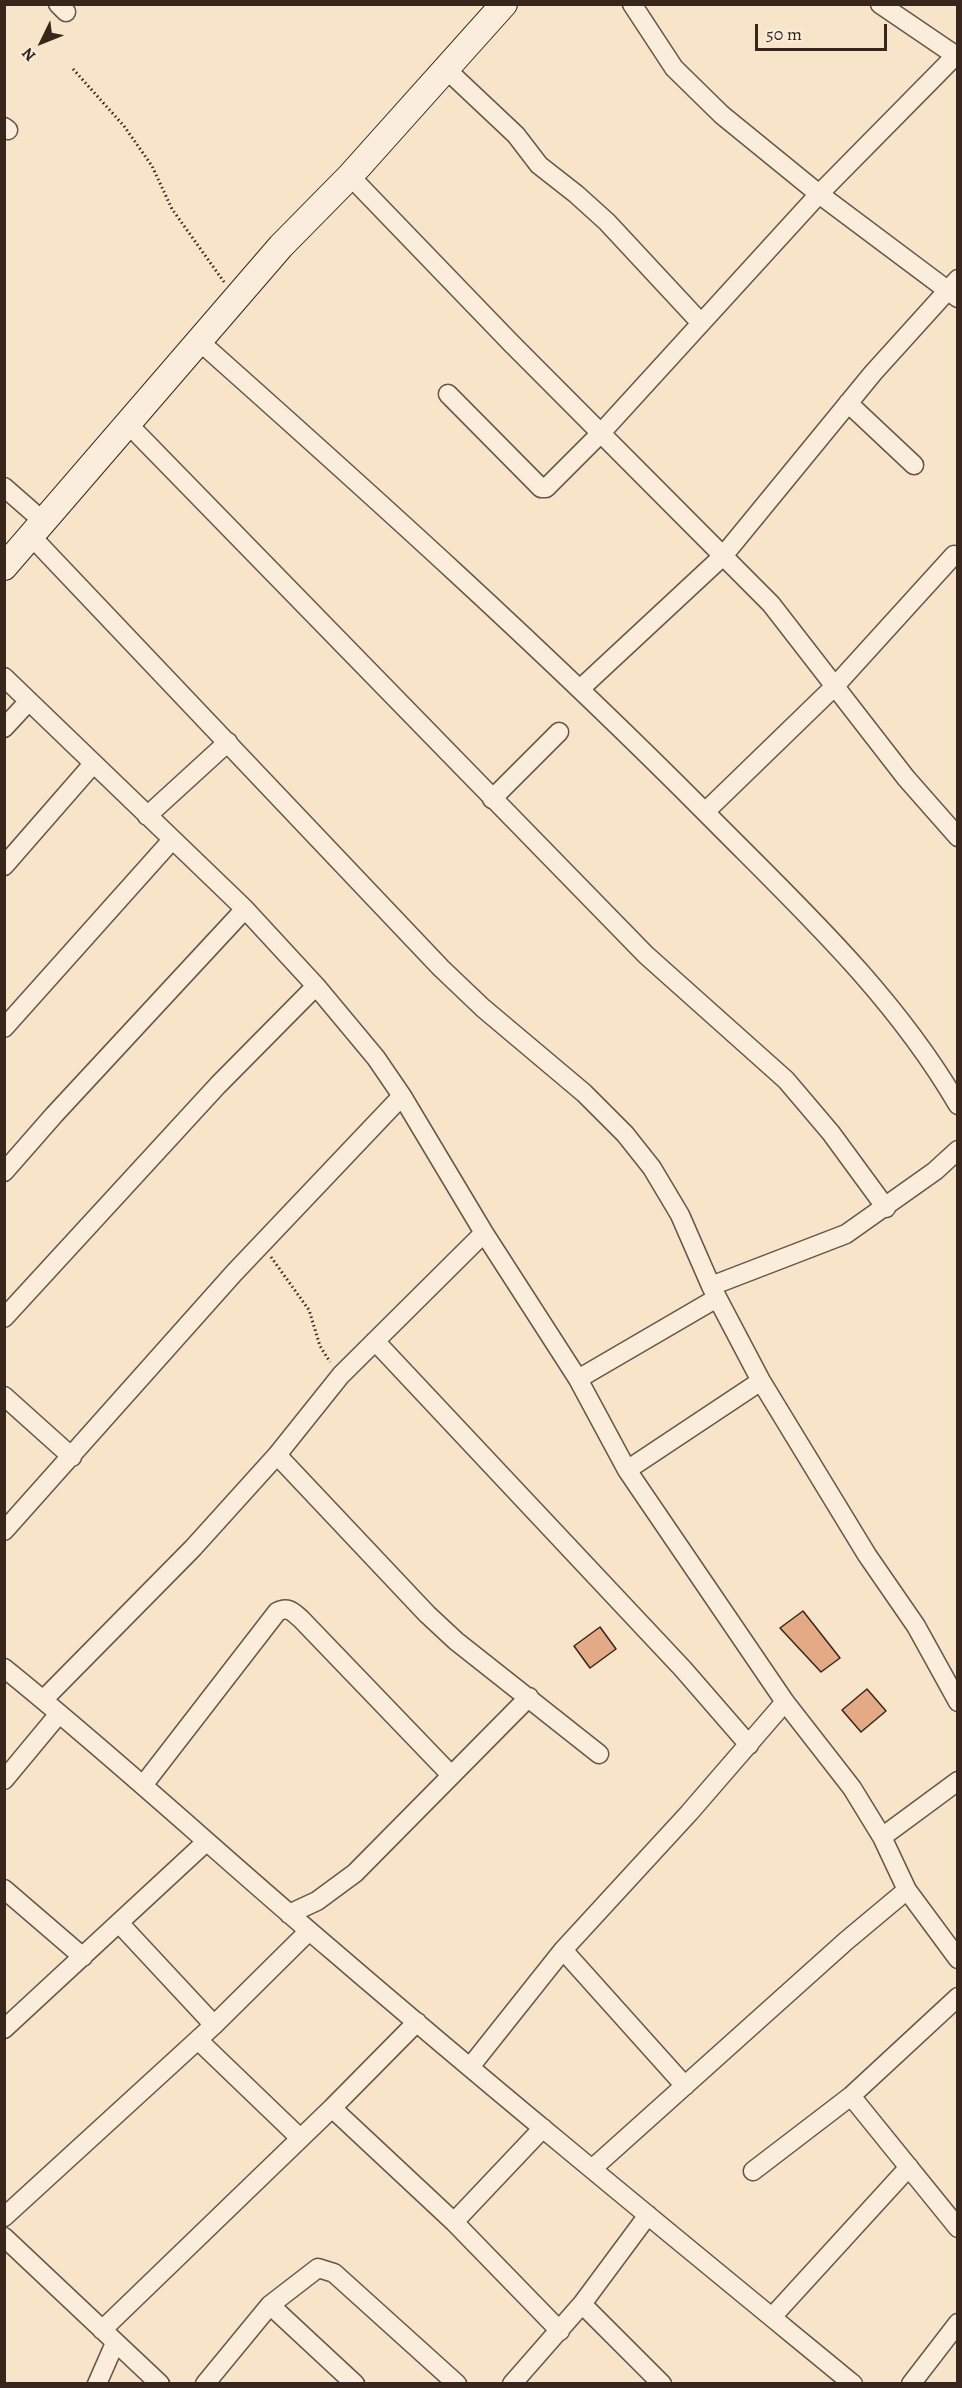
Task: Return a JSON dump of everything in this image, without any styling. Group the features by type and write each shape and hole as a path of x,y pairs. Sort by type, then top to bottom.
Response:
{"street":[{"path":"4,567 281,246 350,176 504,4"},
{"path":"580,689 723,556 848,404 954,288 819,194 722,115 674,68 632,4"},
{"path":"448,394 543,490 600,434 819,194 956,54 880,4"},
{"path":"447,70 516,135 539,165 607,222 700,322"},
{"path":"350,176 600,434 790,625 906,778 957,837"},
{"path":"199,341 411,530 661,765 792,899 895,1012 932,1062 957,1105"},
{"path":"848,404 914,465"},
{"path":"128,424 646,955 786,1080 849,1155 886,1208"},
{"path":"4,487 38,529 228,742 460,988 584,1093 625,1134 652,1168 680,1215 714,1292 761,1381 856,1537 915,1626 957,1702"},
{"path":"705,812 835,686 956,555"},
{"path":"4,677 245,909 354,1029 402,1096 484,1233 578,1379 627,1470 785,1702 852,1788 882,1837 907,1890 957,1959"},
{"path":"4,728 29,701"},
{"path":"492,799 559,732"},
{"path":"147,816 228,742"},
{"path":"4,866 93,764"},
{"path":"4,1028 172,840"},
{"path":"4,1172 245,909"},
{"path":"4,1318 218,1085 316,986"},
{"path":"4,1531 260,1244 402,1096"},
{"path":"578,1379 714,1292 846,1234 886,1208 935,1171 957,1149"},
{"path":"44,1700 193,1548 277,1455 341,1375 484,1233"},
{"path":"375,1341 683,1670 749,1745"},
{"path":"627,1470 761,1381"},
{"path":"4,1396 72,1457"},
{"path":"277,1455 427,1614 456,1641 598,1754"},
{"path":"144,1784 277,1612 283,1609 289,1609 301,1618 451,1775"},
{"path":"4,1668 144,1784 206,1842 470,2067 853,2384"},
{"path":"289,1914 317,1901 337,1888 529,1697"},
{"path":"470,2067 563,1950 749,1745 785,1702"},
{"path":"4,1780 58,1715"},
{"path":"882,1837 957,1781"},
{"path":"4,2029 206,1842"},
{"path":"4,1889 83,1957"},
{"path":"593,2168 907,1890"},
{"path":"120,1923 214,2025"},
{"path":"4,2217 214,2025 309,1931"},
{"path":"563,1950 685,2086"},
{"path":"753,2171 851,2096 957,1997"},
{"path":"102,2330 332,2108 417,2022"},
{"path":"198,2040 300,2138"},
{"path":"851,2096 957,2228"},
{"path":"332,2108 454,2222 560,2331"},
{"path":"454,2222 543,2128"},
{"path":"772,2317 909,2167"},
{"path":"513,2384 582,2304 648,2215"},
{"path":"4,2236 102,2330 145,2377 160,2384"},
{"path":"206,2384 270,2305 318,2268 326,2269 457,2384"},
{"path":"582,2304 662,2384"},
{"path":"270,2305 355,2384"},
{"path":"911,2384 957,2323"},
{"path":"97,2384 115,2343"}],"path":[{"path":"73,69 124,126 152,166 172,209 235,298"},
{"path":"260,1244 298,1292 309,1310 320,1346 341,1375"}],"building":[{"path":"803,1611 840,1658 821,1672 780,1628"},
{"path":"600,1627 616,1649 590,1668 574,1646"},
{"path":"867,1689 886,1711 861,1732 842,1710"}]}
